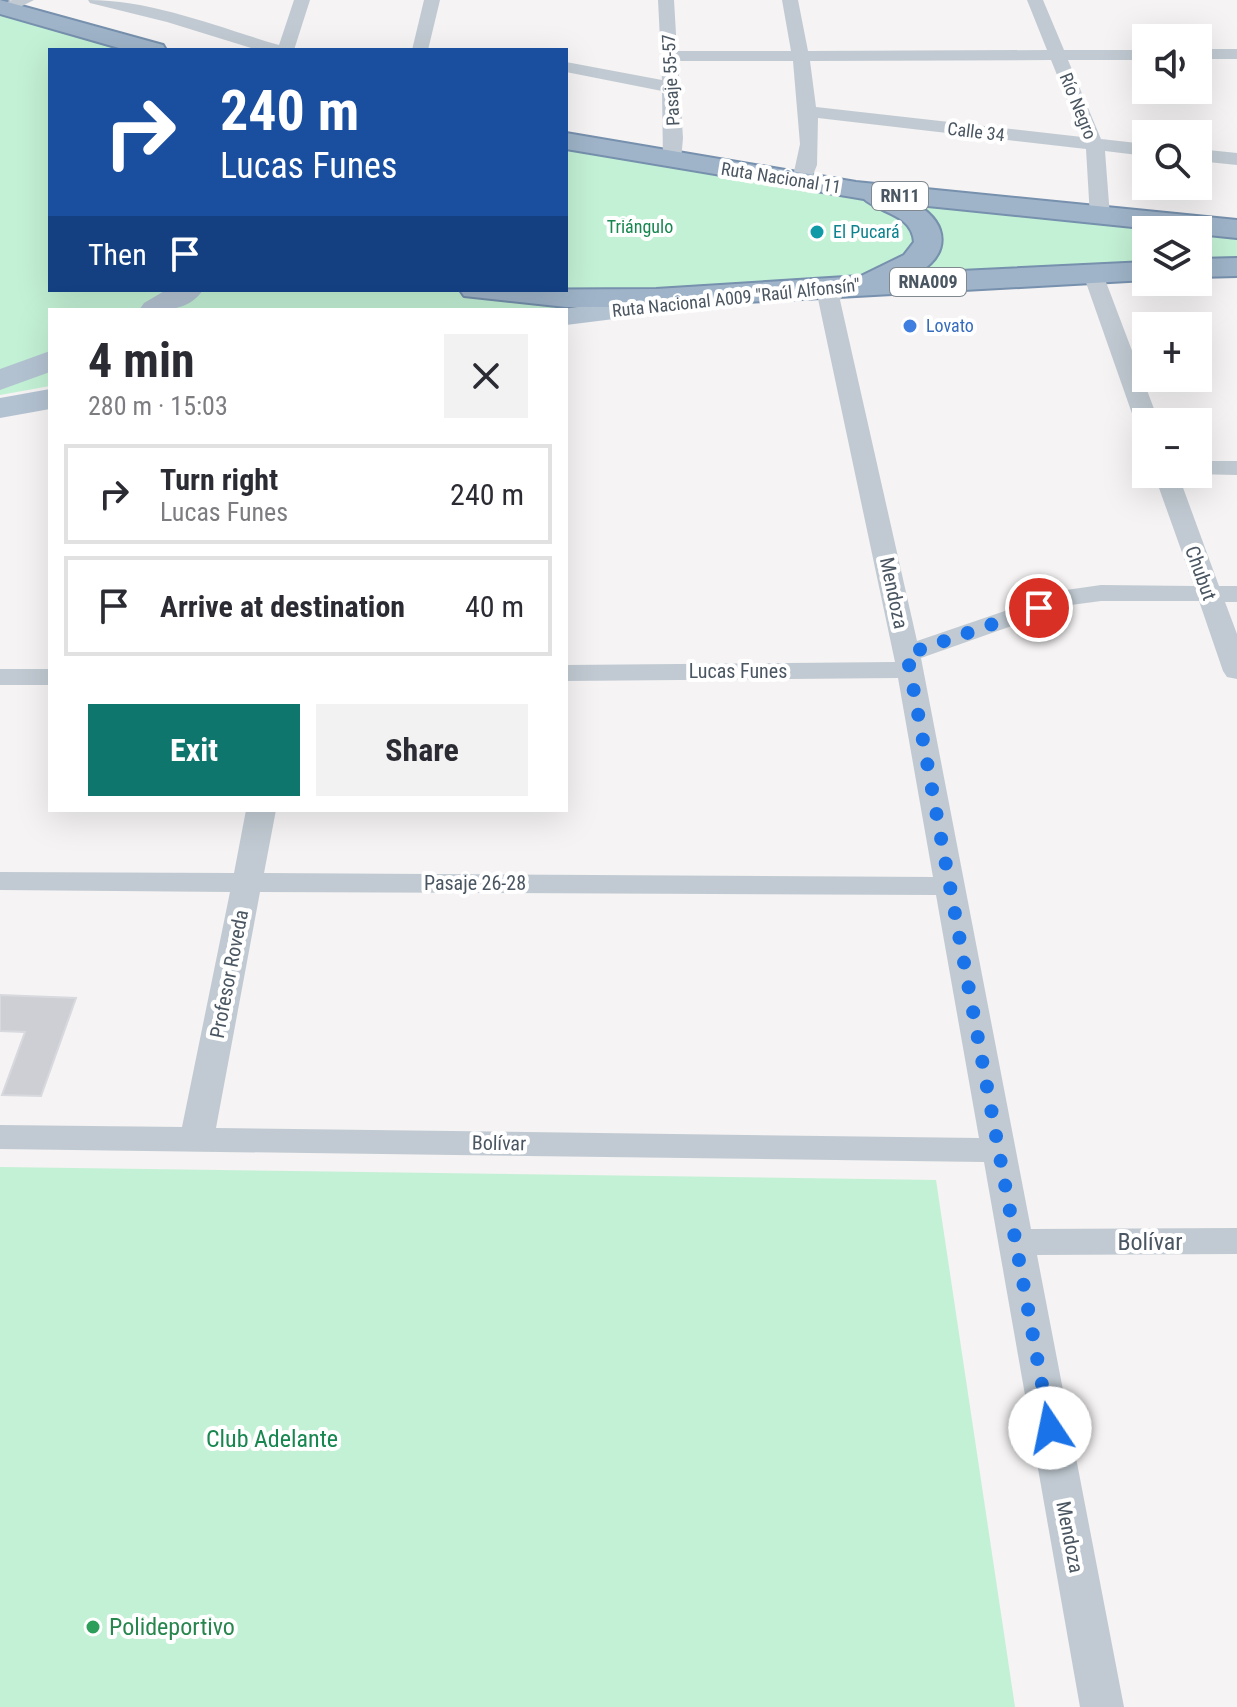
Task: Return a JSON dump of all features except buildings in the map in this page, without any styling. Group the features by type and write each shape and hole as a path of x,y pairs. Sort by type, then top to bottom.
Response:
{"highway":[{"path":"11,5 145,48"},
{"name":"Ruta Nacional 11","path":"568,141 856,190 1237,229"},
{"name":"RNA009","path":"840,287 900,269 925,252 928,240 926,226 912,212 856,190"},
{"path":"1212,268 1237,267"},
{"name":"Ruta Nacional A009 \"Raúl Alfonsín\"","path":"710,298 840,287 1132,272"},
{"name":"RNA009","path":"492,292 550,299 710,298"}],"main road":[{"name":"Ruta Nacional A009 \"Raúl Alfonsín\"","path":"568,316 710,298"},
{"path":"0,380 48,362"},
{"path":"0,408 48,399"}],"street":[{"path":"96,0 172,18 270,48"},
{"path":"287,48 302,0"},
{"path":"420,48 432,0"},
{"name":"Pasaje 55-57","path":"666,0 674,138 672,160"},
{"path":"790,0 807,111 810,167 802,181"},
{"name":"Río Negro","path":"1035,0 1095,146 1100,217"},
{"path":"1212,54 1237,54"},
{"path":"670,56 1132,55"},
{"path":"568,67 670,87"},
{"name":"Calle 34","path":"807,111 1132,149"},
{"path":"1212,156 1237,159"},
{"path":"1093,274 1142,408"},
{"name":"Mendoza","path":"840,287 829,299 909,662 1102,1707"},
{"path":"1212,468 1237,468"},
{"name":"Chubut","path":"1171,488 1237,671"},
{"name":"Lucas Funes","path":"568,673 909,662 1066,598 1101,593 1237,594"},
{"path":"0,677 48,677"},
{"name":"Profesor Roveda","path":"197,1138 261,812"},
{"name":"Pasaje 26-28","path":"0,881 950,886"},
{"name":"Bolívar","path":"0,1137 997,1150"},
{"name":"Bolívar","path":"1015,1242 1237,1241"}],"green space":[{"name":"Triángulo","path":"0,7 153,48 48,48 48,292 568,292 568,141 856,190 1132,220 1132,266 568,310 48,308 48,386 0,395"},
{"name":"Triángulo","path":"1212,229 1237,232 1237,259 1212,260"},
{"name":"Club Adelante","path":"0,1167 936,1180 1015,1707 0,1707"}],"place":[{"name":"El Pucará","path":"817,232"},
{"name":"Lovato","path":"910,326"},
{"name":"Polideportivo","path":"93,1627"}],"route":[{"path":"1039,608 907,654 1050,1428"}]}
